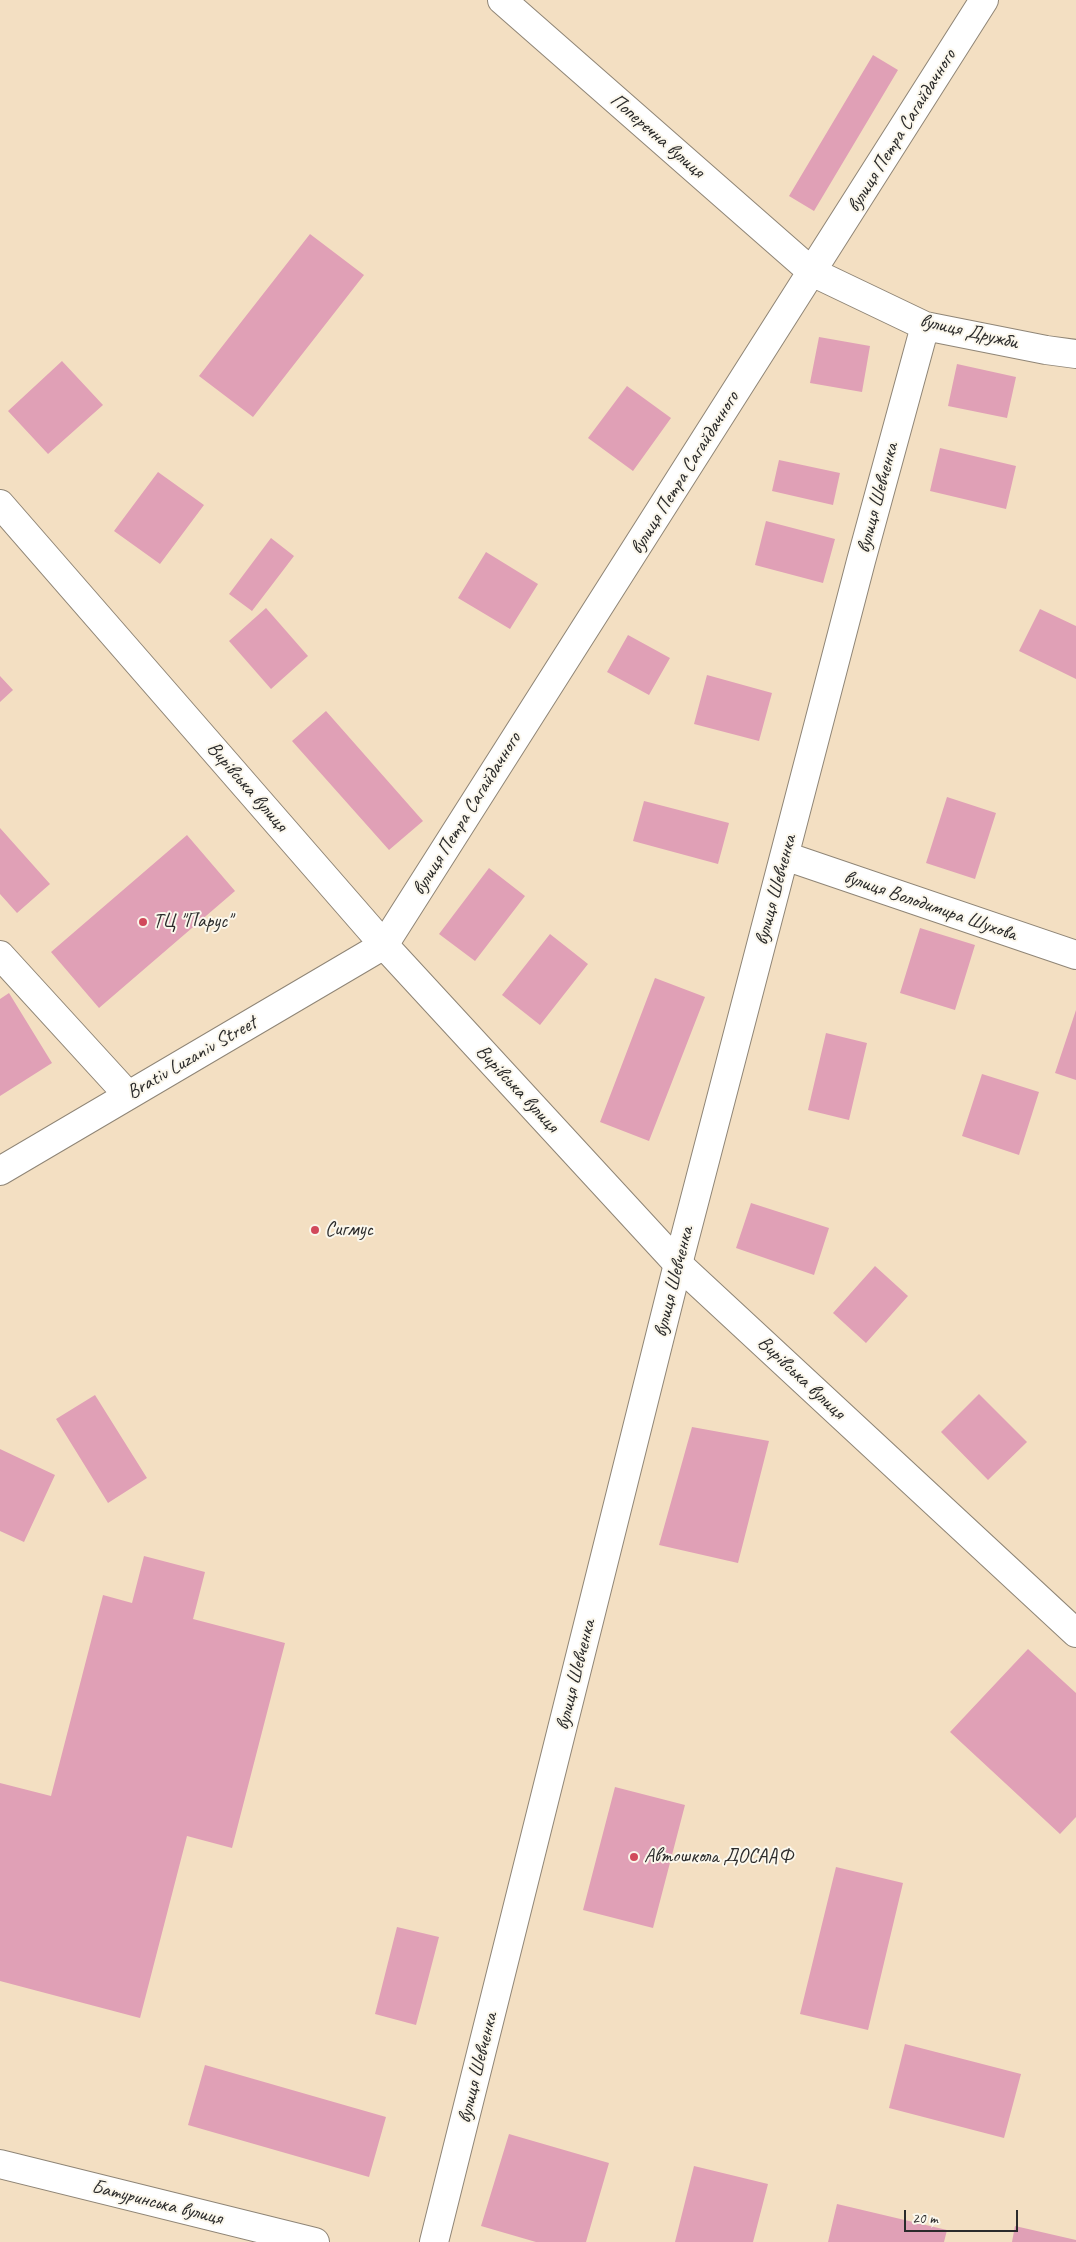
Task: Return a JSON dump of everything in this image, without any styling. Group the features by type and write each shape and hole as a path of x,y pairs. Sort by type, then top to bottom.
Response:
{"street":[{"name":"Поперечна вулиця","path":"502,0 812,272"},
{"name":"вулиця Петра Сагайдачного","path":"384,944 984,0"},
{"name":"вулиця Дружби","path":"812,272 925,326 1046,350 1076,354"},
{"name":"вулиця Шевченка","path":"434,2242 678,1264 861,561 925,326"},
{"name":"Вирівська вулиця","path":"0,504 384,944 678,1264 1076,1633"},
{"name":"вулиця Володимира Шухова","path":"785,856 1076,955"},
{"name":"Brativ Luzaniv Street","path":"0,1171 384,944"},
{"path":"0,955 128,1095"},
{"name":"Батуринська вулиця","path":"0,2164 315,2242"}],"building":[{"path":"873,55 898,70 814,211 789,196"},
{"path":"310,234 364,275 253,417 199,376"},
{"path":"819,337 870,346 862,392 810,383"},
{"path":"62,361 103,405 48,454 8,411"},
{"path":"957,364 1016,377 1007,418 948,406"},
{"path":"627,386 671,418 633,471 588,438"},
{"path":"940,448 1016,466 1006,509 930,491"},
{"path":"779,460 840,473 833,505 772,491"},
{"path":"158,472 204,505 160,564 114,531"},
{"path":"766,521 835,539 823,583 755,565"},
{"path":"271,538 294,556 252,611 229,594"},
{"path":"486,552 538,584 510,629 458,598"},
{"path":"266,608 308,656 271,689 229,641"},
{"path":"1040,609 1076,626 1076,679 1019,651"},
{"path":"628,635 670,658 649,695 607,672"},
{"path":"707,675 772,693 759,741 694,724"},
{"path":"0,676 13,690 0,702"},
{"path":"326,711 423,821 389,850 292,741"},
{"path":"947,797 996,813 975,879 926,863"},
{"path":"644,801 729,823 718,864 633,841"},
{"path":"0,828 50,884 17,913 0,894"},
{"name":"ТЦ \"Парус\"","path":"187,835 235,891 99,1008 51,952"},
{"path":"489,868 525,896 475,961 439,934"},
{"path":"920,928 975,945 955,1010 900,993"},
{"path":"550,934 588,964 540,1025 502,995"},
{"path":"655,978 705,997 649,1141 600,1122"},
{"path":"9,993 52,1063 0,1096 0,999"},
{"path":"1076,1010 1076,1080 1055,1073"},
{"path":"826,1033 867,1043 849,1120 808,1110"},
{"path":"982,1074 1039,1092 1019,1155 962,1136"},
{"path":"751,1203 829,1228 814,1275 736,1248"},
{"path":"875,1266 908,1296 866,1343 833,1313"},
{"path":"979,1394 1027,1442 988,1480 941,1432"},
{"path":"95,1395 147,1478 108,1503 56,1419"},
{"path":"692,1427 769,1441 738,1563 659,1545"},
{"path":"0,1449 55,1475 24,1542 0,1531"},
{"path":"144,1556 205,1572 193,1619 285,1643 232,1848 187,1836 140,2018 0,1981 0,1783 51,1796 103,1595 132,1603"},
{"path":"1028,1649 1076,1693 1076,1817 1060,1834 950,1732"},
{"name":"Автошкола ДОСААФ","path":"615,1787 685,1805 653,1928 583,1910"},
{"path":"836,1867 903,1883 868,2030 800,2014"},
{"path":"397,1927 439,1937 416,2025 375,2014"},
{"path":"905,2044 1021,2074 1004,2138 889,2108"},
{"path":"205,2065 386,2117 369,2177 188,2125"},
{"path":"509,2134 609,2163 586,2242 536,2242 481,2226"},
{"path":"694,2166 768,2184 753,2242 675,2242"},
{"path":"837,2204 947,2230 944,2242 828,2242"},
{"path":"1015,2226 1076,2240 1076,2242 1012,2242"}],"place":[{"name":"ТЦ \"Парус\"","path":"143,922"},
{"name":"Сигмус","path":"315,1230"},
{"name":"Автошкола ДОСААФ","path":"634,1857"}]}
